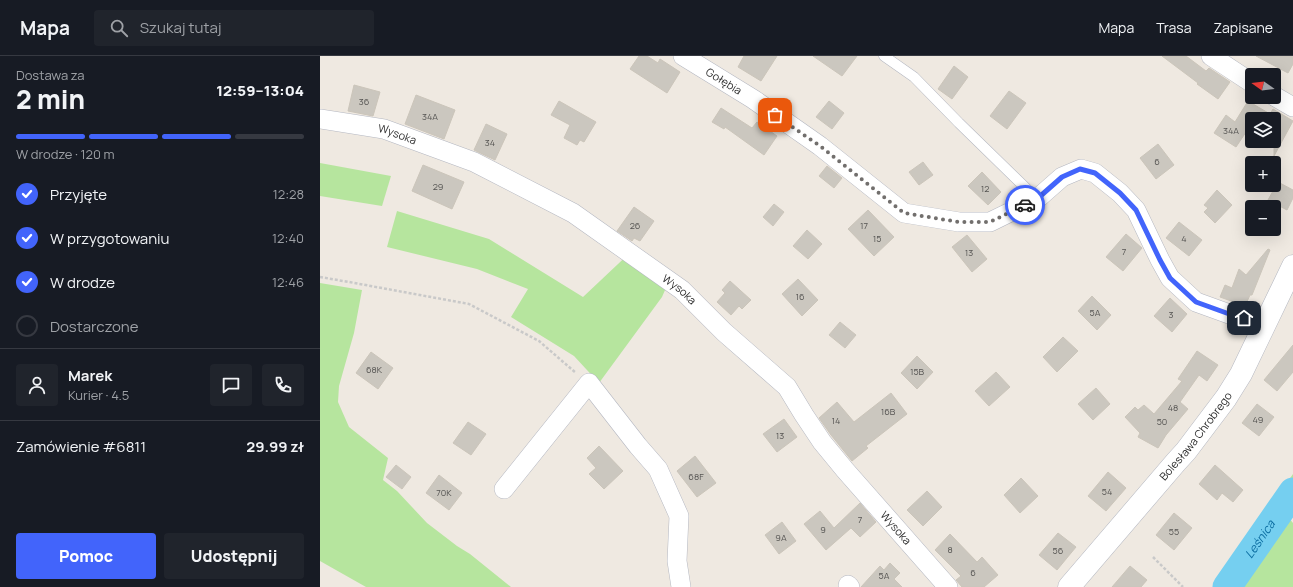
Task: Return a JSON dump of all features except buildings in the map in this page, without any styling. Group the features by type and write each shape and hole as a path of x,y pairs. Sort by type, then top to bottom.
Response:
{"street":[{"name":"Gołębia","path":"683,56 753,99 820,146 904,213 959,222 990,222 1037,199 1062,177 1080,169 1095,173 1120,193 1136,210 1170,278 1196,302 1232,315 1266,322"},
{"path":"1211,56 1245,79"},
{"path":"1281,100 1293,107"},
{"name":"Wysoka","path":"320,119 384,129 474,162 573,213 682,290 724,332 787,387 822,442 860,488 948,587"},
{"name":"Bolesława Chrobrego","path":"1069,587 1191,445 1226,398 1241,374 1293,266"},
{"path":"504,489 589,383 638,446 658,469 679,516 677,561 681,587"}],"lane":[{"path":"884,56 914,77 964,129 1037,199"}],"path":[{"path":"320,277 469,304 539,341 589,383"},
{"path":"1153,557 1183,587"}],"green space":[{"path":"320,163 391,176 382,206 320,196"},
{"path":"397,211 489,239 583,297 635,248 672,274 662,297 599,383 574,356 511,317 528,289 477,269 387,247"},
{"path":"320,283 362,290 354,333 339,386 338,402 349,427 388,458 383,480 397,491 427,523 470,554 511,587 366,587 320,561"},
{"path":"1293,474 1293,510 1288,517 1293,523 1293,587 1215,587 1249,536"}],"waterway":[{"name":"Leśnica","path":"1227,587 1293,492"}],"way so far":[{"path":"775,115 820,146 904,213 959,222 990,222 1025,205"}],"route":[{"path":"1025,205 1037,199 1062,177 1080,169 1095,173 1120,193 1136,210 1170,278 1196,302 1244,318"}]}
